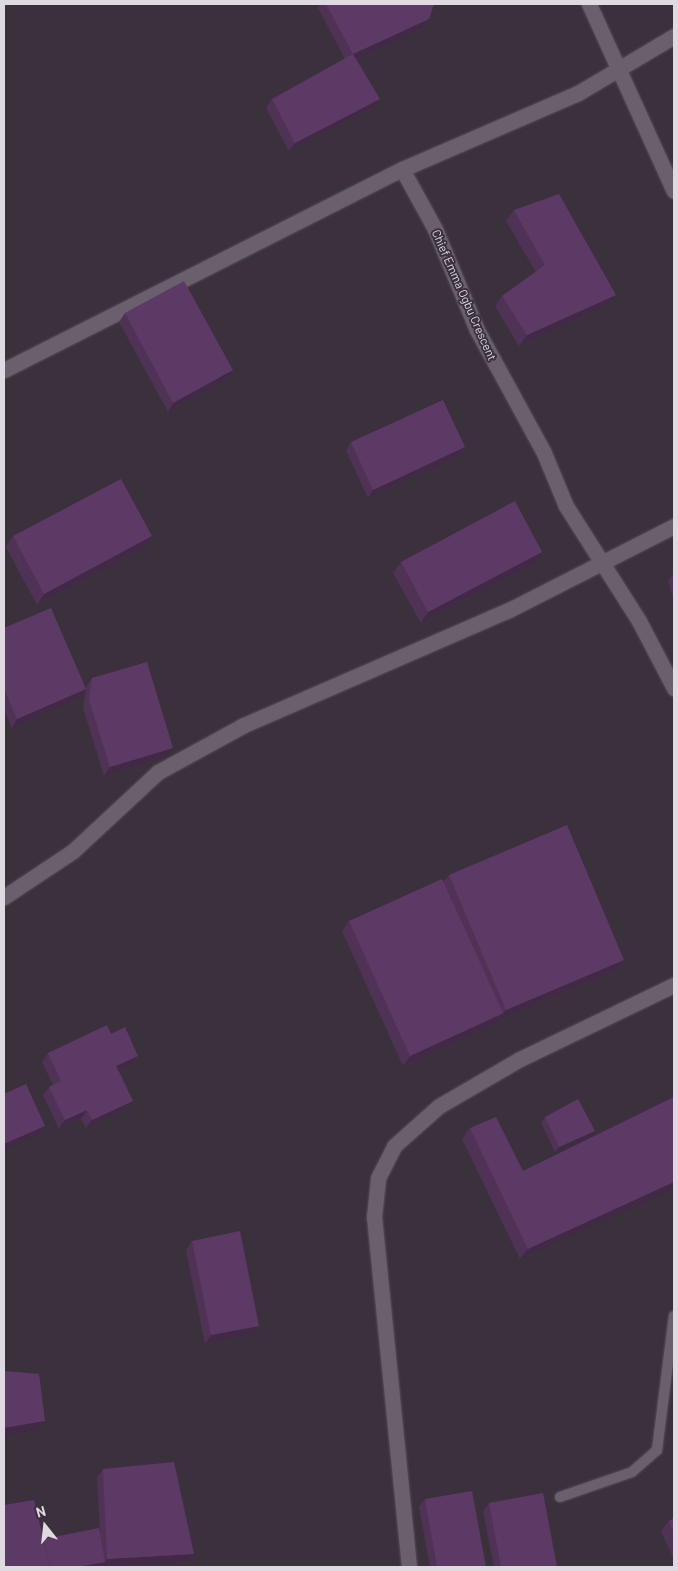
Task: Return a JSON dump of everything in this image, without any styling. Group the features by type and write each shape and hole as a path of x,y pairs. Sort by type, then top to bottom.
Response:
{"street":[{"path":"589,4 616,68 674,191"},
{"path":"4,370 402,170 511,125 674,36"},
{"name":"Chief Emma Ogbu Crescent","path":"402,170 434,228 476,330 544,453 566,506 600,563 639,621 674,688"},
{"path":"4,897 73,851 158,772 242,726 509,610 674,526"},
{"path":"409,1567 374,1216 378,1178 394,1146 439,1106 520,1059 674,985"}],"lane":[{"path":"560,1497 632,1472 657,1450 674,1316"}],"building":[{"path":"326,4 434,4 429,19 353,54"},
{"path":"353,54 380,99 295,143 272,99"},
{"path":"559,194 616,295 527,335 502,296 545,265 514,210"},
{"path":"184,281 233,370 173,403 125,313"},
{"path":"443,400 465,447 373,490 351,442"},
{"path":"121,479 152,536 44,594 13,536"},
{"path":"515,501 542,552 428,612 401,562"},
{"path":"51,608 86,689 17,719 4,688 4,628"},
{"path":"147,662 173,748 110,767 89,700 92,678"},
{"path":"567,825 624,960 506,1010 449,875"},
{"path":"442,879 503,1013 410,1056 349,921"},
{"path":"107,1025 111,1034 125,1027 138,1056 116,1066 133,1101 92,1120 87,1110 65,1120 49,1087 61,1081 48,1053"},
{"path":"26,1084 45,1126 4,1144 4,1094"},
{"path":"674,1097 674,1182 528,1249 470,1128 496,1117 523,1171"},
{"path":"578,1099 595,1131 559,1147 545,1117"},
{"path":"240,1231 259,1326 211,1335 192,1241"},
{"path":"4,1371 39,1374 45,1421 4,1428"},
{"path":"174,1462 194,1554 107,1559 103,1469"},
{"path":"472,1491 486,1567 437,1567 425,1499"},
{"path":"543,1493 557,1567 501,1567 489,1503"},
{"path":"34,1500 50,1567 4,1567 4,1505"},
{"path":"674,1518 674,1533 669,1521"},
{"path":"99,1528 105,1562 77,1567 50,1567 44,1539"}]}
